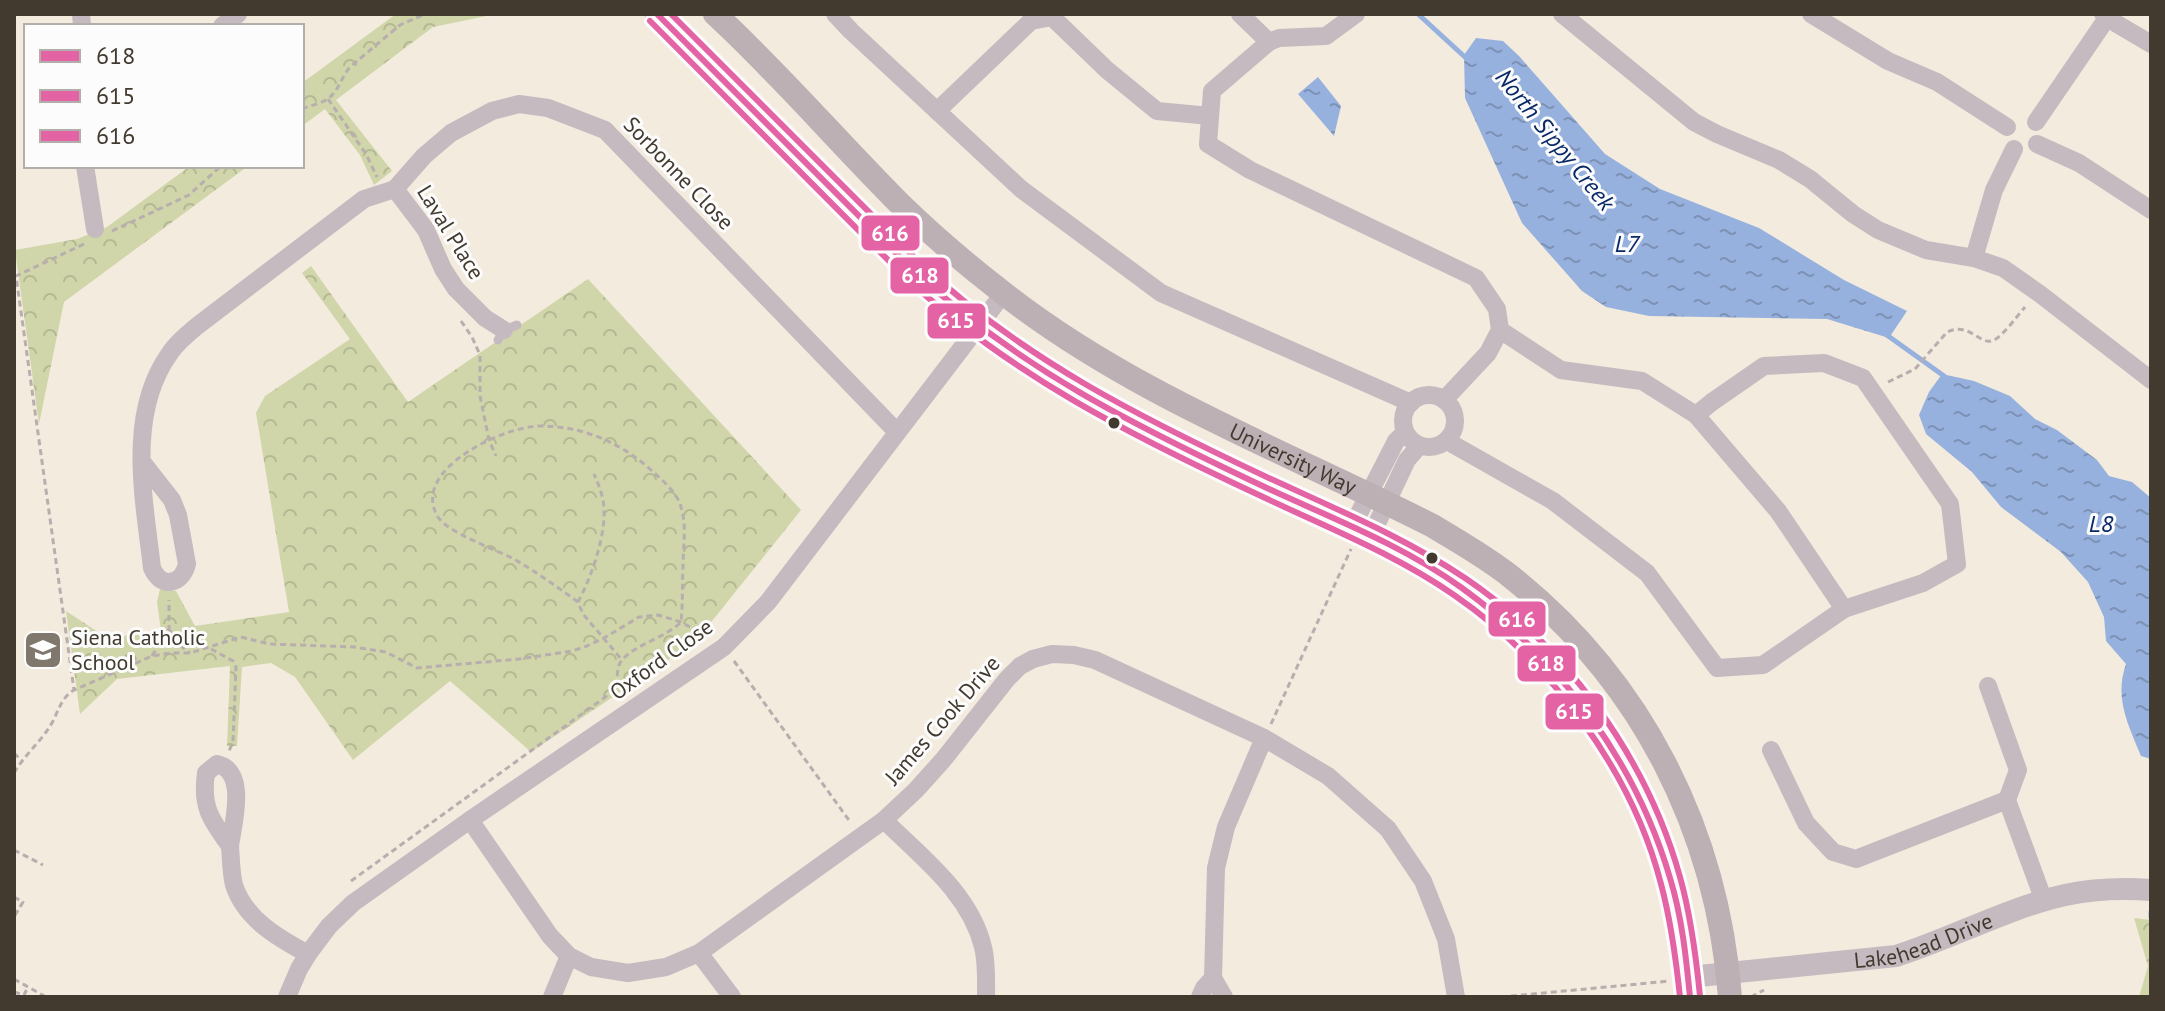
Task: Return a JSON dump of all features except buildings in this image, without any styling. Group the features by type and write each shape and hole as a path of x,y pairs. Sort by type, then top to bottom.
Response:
{"main road":[{"name":"University Way","path":"657,14 915,272 978,326 1046,373 1123,418 1361,531 1443,576 1492,610 1522,636 1597,723 1645,809 1675,899 1685,945 1689,987"},
{"name":"University Way","path":"715,14 904,207 1003,294 1072,341 1155,390 1458,541 1509,575 1546,607 1609,676 1635,712 1678,787 1694,826 1721,923 1729,985"}],"street":[{"path":"835,14 1021,189 1161,293 1411,403"},
{"path":"1240,14 1269,42"},
{"path":"1356,14 1326,36 1279,38 1269,42 1212,91 1208,144 1250,170 1476,278 1497,309 1500,330 1488,353 1444,400"},
{"path":"1562,14 1694,122 1779,160 1878,230 1926,250 1974,258 2003,268 2151,380"},
{"path":"1811,14 1888,61 1937,82 2007,127"},
{"path":"937,111 1031,21 1040,16 1052,17 1107,70 1157,111 1210,116"},
{"path":"2036,122 2105,16 2151,44"},
{"name":"Sorbonne Close","path":"170,582 160,580 152,568 143,463 143,421 152,385 169,353 181,339 364,199 395,189 424,156 451,133 492,111 519,104 548,108 605,130 897,432"},
{"path":"2020,117 2036,122 2040,131 2037,144 2027,151 2014,149 2007,139 2007,127 2020,117"},
{"path":"2037,144 2079,163 2151,210"},
{"path":"1974,258 1994,190 2014,149"},
{"path":"86,168 102,230"},
{"name":"Laval Place","path":"395,189 426,230 443,269 456,289 485,318 506,332"},
{"name":"Oxford Close","path":"287,997 308,954 329,926 353,903 724,647 768,602 1003,294"},
{"path":"1500,330 1561,370 1642,381 1696,415 1778,511 1844,609"},
{"path":"1447,441 1553,501 1647,573 1717,668 1763,665 1844,609 1923,583 1957,564 1950,504 1863,378 1824,363 1764,366 1696,415"},
{"path":"1427,395 1444,400 1450,406 1455,422 1447,441 1428,448 1413,442 1405,432 1403,421 1411,403 1427,395"},
{"path":"1378,499 1396,441 1405,432"},
{"path":"1361,531 1378,499 1419,446"},
{"path":"143,463 172,500 178,515 187,564 181,577 170,582"},
{"name":"James Cook Drive","path":"470,820 550,936 569,956 591,967 628,973 666,967 699,953 884,820 943,760 1020,666 1052,654 1074,655 1095,660 1264,738 1328,776 1388,829 1423,881 1446,939 1456,997"},
{"path":"1988,686 2018,770 2007,800 2044,901"},
{"path":"1224,997 1213,978 1216,868 1226,827 1264,738"},
{"path":"1771,750 1806,823 1833,852 1856,859 2007,800"},
{"path":"230,846 210,818 205,804 206,773 217,764 223,765 234,778 236,789 230,846 234,883 242,902 257,922 308,954"},
{"path":"884,820 955,891 972,917 983,948 986,997"},
{"name":"Lakehead Drive","path":"1689,987 1729,985 1896,956 2044,901 2085,891 2151,890"},
{"path":"699,953 732,997"},
{"path":"552,997 569,956"},
{"path":"1200,997 1213,978"}],"path":[{"path":"304,108 328,99 350,67 400,25 425,14"},
{"path":"102,230 189,195 219,168"},
{"path":"74,690 15,276 83,244"},
{"path":"1863,378 1884,383 1915,369 1941,337 1952,329 1965,329 1985,341 1992,341 2040,294"},
{"path":"347,885 615,690 622,660 671,632 681,622 685,523 681,503 668,486 629,452 612,441 582,431 539,425 510,430 467,451 442,474 433,489 432,507 440,521 511,558 578,602 583,614 622,660"},
{"path":"578,602 589,582 603,526 601,491 594,474"},
{"path":"1264,738 1361,531"},
{"path":"170,582 169,629 177,643 190,653"},
{"path":"14,773 46,732 65,697 74,690 152,656 190,653 241,637 269,644 354,647 386,652 417,668 559,653 587,646 639,617 658,615 681,622 724,647 860,836"},
{"path":"152,656 169,629"},
{"path":"210,648 233,661 236,667 233,742 223,765"},
{"path":"14,753 22,761"},
{"path":"14,850 43,865"},
{"path":"14,897 23,902 14,917"},
{"path":"14,979 46,997"},
{"path":"1501,997 1663,982 1689,987"},
{"path":"14,992 26,996 28,987"}],"green space":[{"path":"396,14 496,14 433,27 336,100 392,171 374,185 360,155 325,109 304,125 304,82"},
{"path":"187,168 245,168 64,302 39,424 15,250 77,239 107,227"},
{"path":"311,266 408,402 588,279 801,510 696,641 531,752 450,681 353,760 295,677 271,663 242,667 237,746 227,746 230,666 117,679 80,714 66,611 107,638 161,631 157,602 160,589 176,591 195,626 289,612 256,413 265,396 350,339 302,273"},
{"path":"2134,918 2151,920 2151,997 2139,997 2148,966"}],"water":[{"name":"L7","path":"1476,38 1503,41 1605,154 1660,189 1759,228 1844,280 1907,311 1889,338 1827,319 1649,316 1606,307 1582,291 1522,223 1465,98 1464,55"},
{"path":"1318,77 1341,106 1334,136 1298,94"},
{"name":"L8","path":"1942,374 1974,381 2010,396 2035,419 2057,430 2097,460 2109,476 2132,482 2151,498 2151,759 2141,756 2127,722 2121,688 2126,664 2106,641 2104,617 2088,582 2061,552 2001,507 1972,472 1926,434 1919,415 1929,392"}],"waterway":[{"name":"North Sippy Creek","path":"1418,14 1466,58"},
{"name":"North Sippy Creek","path":"1884,333 1944,376"},
{"path":"2151,912 2151,917"}],"transit line":[{"name":"618","path":"657,14 910,267 992,335 1080,393 1173,443 1417,559 1462,588 1531,647 1590,716 1637,794 1655,835 1674,893 1690,997"},
{"name":"616","path":"671,14 917,260 998,327 1041,357 1130,409 1418,549 1502,605 1537,637 1598,708 1647,790 1684,892 1700,996"},
{"name":"615","path":"650,21 903,275 985,343 1028,373 1119,426 1360,542 1431,580 1489,622 1523,652 1583,722 1630,800 1661,884 1673,940 1680,997"}],"place":[{"name":"Siena Catholic School","path":"43,650"}]}
